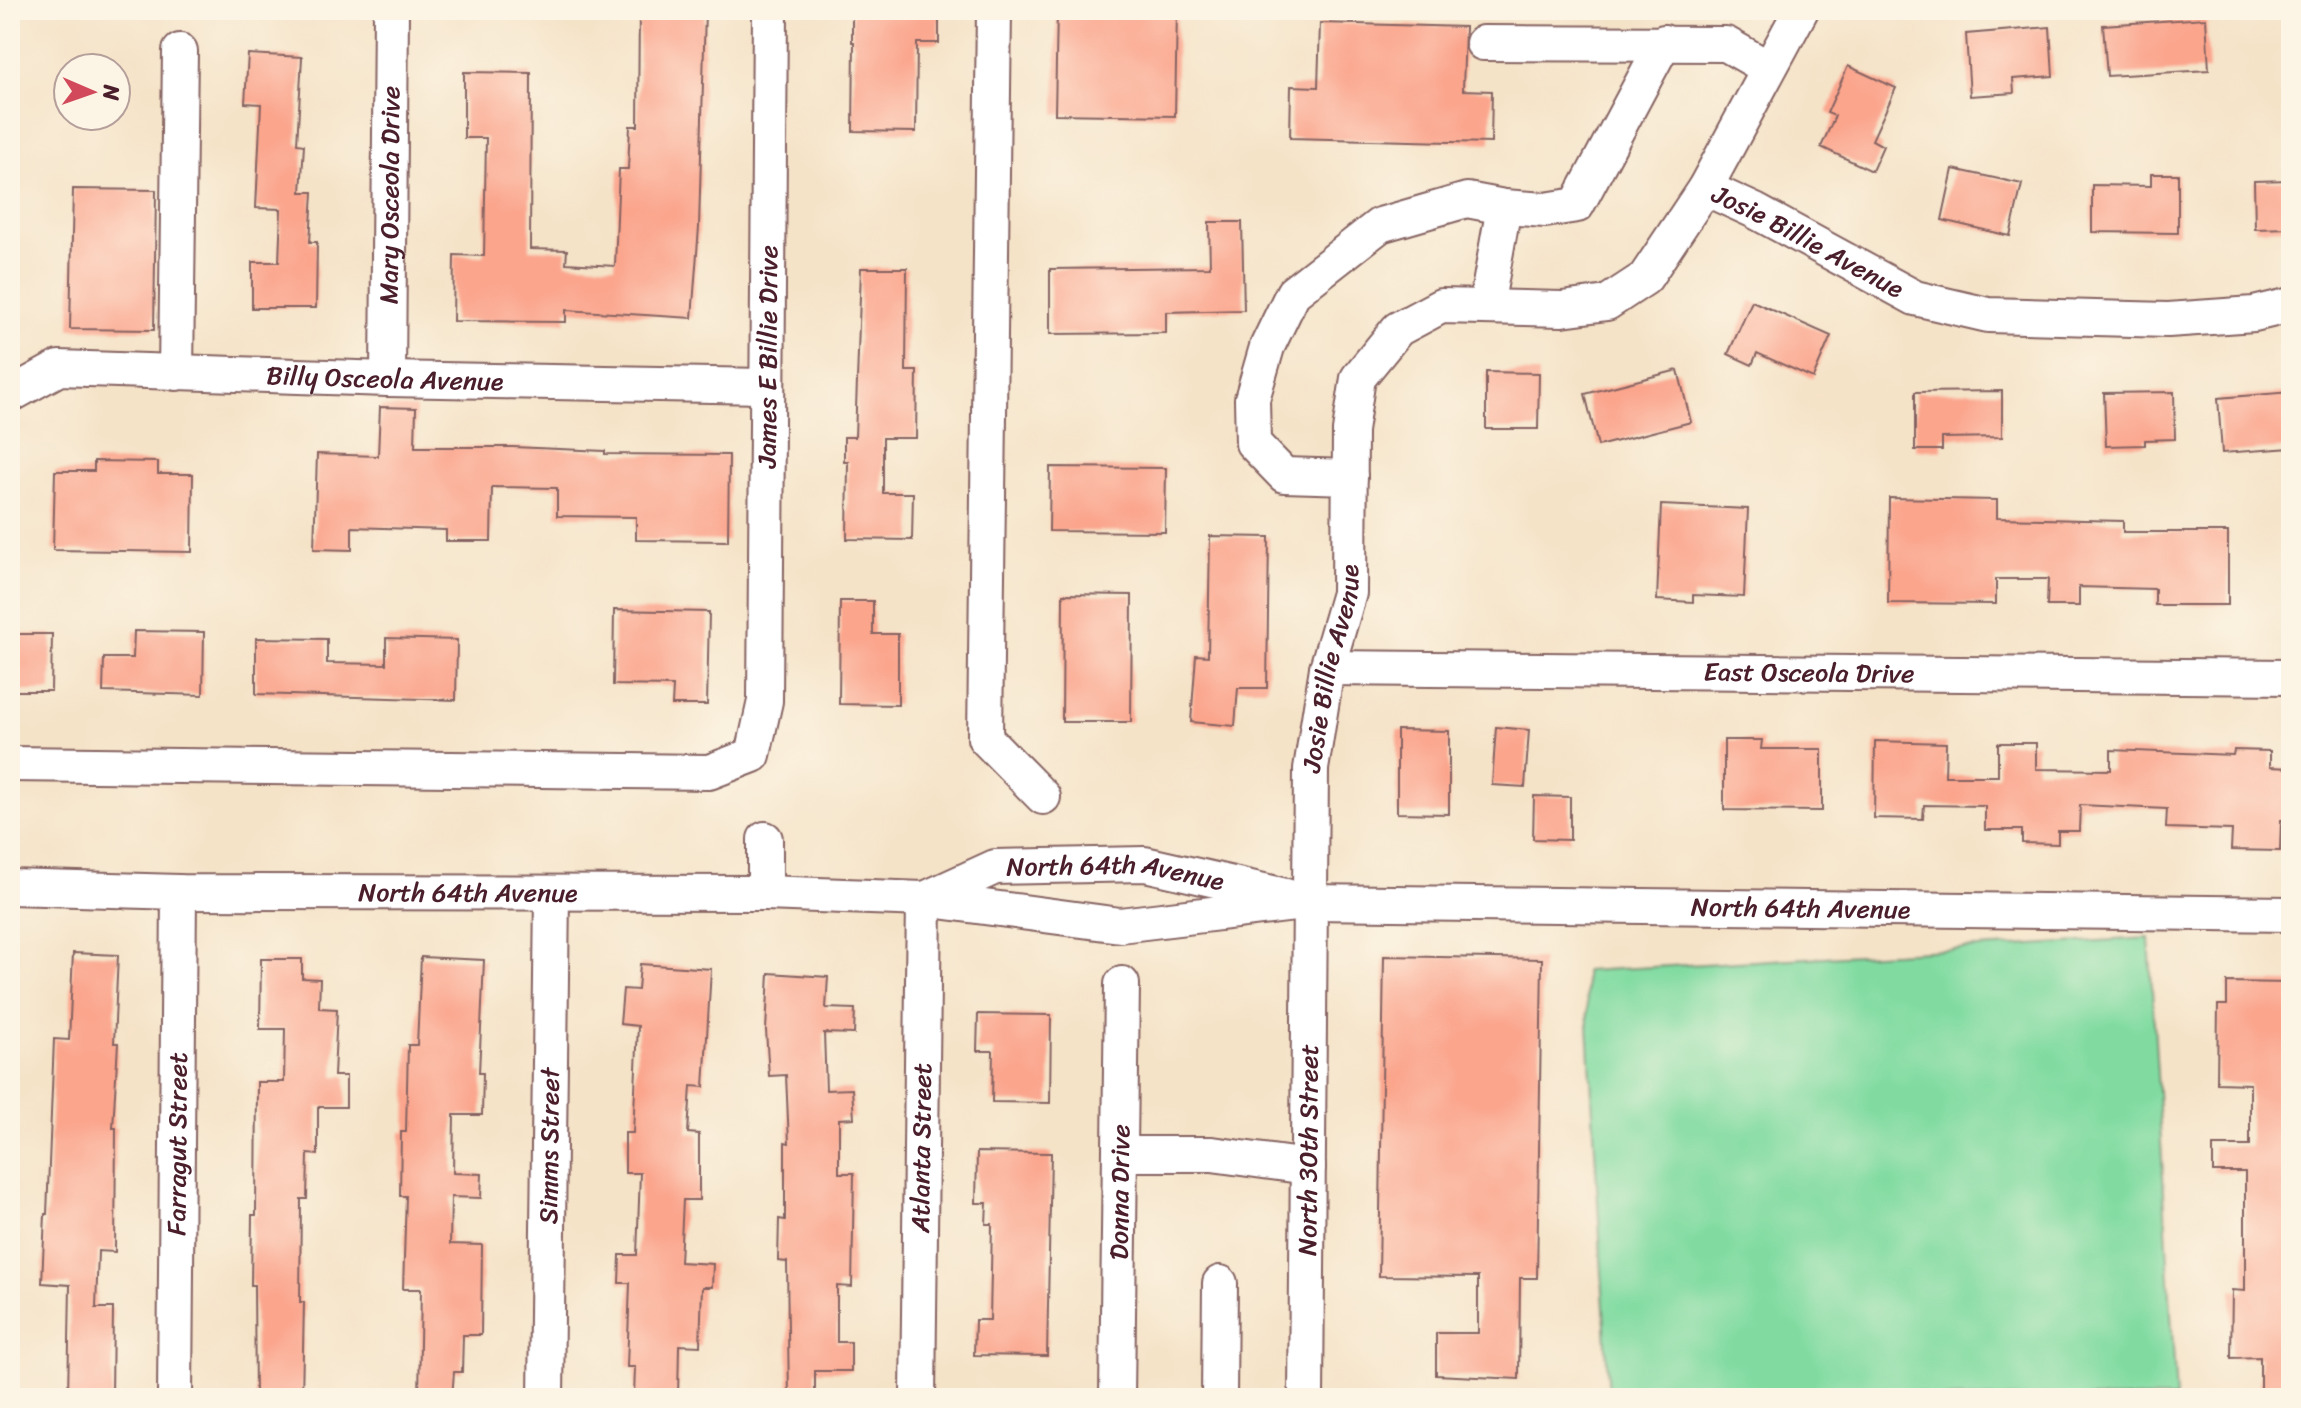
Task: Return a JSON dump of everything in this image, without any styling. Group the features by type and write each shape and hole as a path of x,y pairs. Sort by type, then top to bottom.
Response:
{"street":[{"name":"Mary Osceola Drive","path":"388,379 391,10"},
{"name":"James E Billie Drive","path":"10,764 709,772 753,755 765,701 770,10"},
{"path":"994,10 985,738 1043,797"},
{"path":"1705,188 1801,10"},
{"path":"1350,477 1284,475 1253,443 1252,399 1267,347 1293,293 1380,225 1467,200 1545,210 1577,205 1664,42"},
{"path":"1483,43 1726,44 1768,68"},
{"path":"176,373 180,51"},
{"name":"Josie Billie Avenue","path":"1311,902 1311,769 1327,668 1349,593 1350,431 1358,378 1398,329 1441,306 1562,309 1607,303 1645,278 1705,188 1755,211 1915,298 1988,315 2168,320 2254,314 2291,305"},
{"path":"1486,307 1504,207"},
{"name":"Billy Osceola Avenue","path":"10,395 59,368 388,379 765,386"},
{"name":"East Osceola Drive","path":"1327,668 2291,677"},
{"path":"765,839 765,893"},
{"name":"North 64th Avenue","path":"924,899 995,867 1145,864 1311,902"},
{"name":"North 64th Avenue","path":"10,887 179,892 765,893 924,899 1120,925 1311,902 2291,914"},
{"name":"Farragut Street","path":"175,1398 179,892"},
{"name":"Simms Street","path":"546,1398 552,893"},
{"name":"Atlanta Street","path":"918,1398 924,899"},
{"name":"North 30th Street","path":"1306,1398 1311,902"},
{"name":"Donna Drive","path":"1117,1398 1122,984"},
{"path":"1120,1154 1212,1154 1308,1167"},
{"path":"1219,1398 1220,1283"}],"green space":[{"path":"2149,938 2176,1398 1609,1398 1585,971"}],"building":[{"path":"639,10 705,10 699,227 692,318 566,310 566,322 453,321 454,255 484,256 486,138 464,138 464,72 531,73 530,249 567,250 566,263 615,266 619,169 628,169 630,126 638,126"},
{"path":"852,10 939,10 939,43 917,43 916,132 853,131"},
{"path":"1057,10 1177,10 1175,116 1055,114"},
{"path":"2206,18 2209,70 2107,76 2103,25"},
{"path":"1320,23 1465,27 1463,90 1492,91 1491,143 1290,138 1291,86 1318,87"},
{"path":"2050,27 2053,76 2013,79 2014,93 1970,96 1966,34"},
{"path":"248,54 302,57 297,144 304,145 301,192 313,192 310,242 317,242 316,308 252,308 252,262 279,262 281,209 256,208 261,104 245,103"},
{"path":"1848,66 1896,88 1872,140 1883,146 1872,171 1821,147 1835,116 1827,113"},
{"path":"1953,169 2022,184 2010,236 1942,220"},
{"path":"2151,174 2178,174 2178,233 2092,232 2092,185 2151,186"},
{"path":"2291,180 2291,228 2255,229 2254,181"},
{"path":"73,189 156,190 154,330 70,329"},
{"path":"1209,222 1242,222 1244,310 1166,312 1166,333 1050,334 1050,269 1210,267"},
{"path":"861,268 907,268 906,371 917,371 916,438 883,438 883,493 913,493 912,540 847,539 848,462 844,462 844,437 855,437"},
{"path":"1752,301 1831,336 1813,378 1757,353 1752,365 1728,354"},
{"path":"1678,370 1691,422 1598,446 1585,394"},
{"path":"1486,372 1539,373 1538,429 1486,429"},
{"path":"2002,391 2002,437 1942,438 1942,450 1915,450 1915,392"},
{"path":"2174,392 2175,439 2145,440 2145,445 2106,446 2104,393"},
{"path":"2291,392 2291,448 2222,453 2218,398"},
{"path":"380,407 416,408 415,447 513,447 605,451 605,454 729,455 728,541 636,540 636,517 557,516 557,488 492,487 491,541 446,541 446,530 352,527 352,550 314,549 317,454 378,456"},
{"path":"94,461 158,462 158,474 193,474 192,552 53,550 55,471 94,471"},
{"path":"1050,467 1166,468 1165,532 1049,531"},
{"path":"1889,498 1997,500 1997,518 2123,521 2123,532 2228,532 2228,605 2155,605 2155,589 2079,587 2079,606 2047,606 2048,579 1996,579 1996,604 1888,603"},
{"path":"1661,505 1748,509 1744,597 1693,595 1693,602 1657,600"},
{"path":"1210,536 1269,537 1267,688 1238,688 1235,726 1191,722 1196,655 1208,656"},
{"path":"1063,594 1132,595 1131,722 1062,722"},
{"path":"840,601 873,601 873,634 898,634 898,705 839,704"},
{"path":"614,610 709,612 707,705 672,705 673,686 613,685"},
{"path":"134,631 204,632 203,695 103,692 104,658 133,658"},
{"path":"10,634 52,634 51,691 10,691"},
{"path":"256,638 327,639 327,663 386,664 386,638 457,640 456,700 256,694"},
{"path":"1496,727 1529,730 1525,787 1492,785"},
{"path":"1397,730 1449,731 1449,814 1397,813"},
{"path":"1724,740 1762,740 1761,749 1822,749 1822,811 1724,810"},
{"path":"1875,741 1946,743 1945,776 1998,776 1998,743 2036,743 2036,769 2111,770 2111,750 2233,755 2234,750 2270,751 2270,767 2291,768 2291,820 2281,820 2280,851 2231,850 2232,830 2166,828 2167,809 2080,805 2079,831 2058,831 2058,844 2022,843 2022,830 1985,830 1985,806 1924,805 1923,819 1874,818"},
{"path":"1534,796 1570,797 1570,840 1533,839"},
{"path":"73,953 118,955 114,1043 118,1043 113,1128 116,1128 115,1252 98,1251 96,1308 113,1308 112,1398 68,1398 70,1285 42,1283 54,1039 69,1040"},
{"path":"1384,956 1542,959 1537,1278 1520,1278 1519,1379 1436,1375 1436,1333 1478,1333 1478,1277 1379,1276"},
{"path":"421,957 484,960 479,1073 483,1073 482,1115 454,1115 453,1173 482,1174 481,1198 451,1197 450,1244 482,1245 481,1335 463,1335 462,1372 454,1372 452,1398 419,1398 421,1289 403,1289 406,1196 400,1196 401,1132 406,1132 408,1045 417,1045"},
{"path":"261,959 302,959 302,978 320,979 319,1008 337,1009 334,1076 346,1076 346,1107 318,1107 318,1155 308,1154 307,1199 301,1199 300,1302 304,1302 302,1398 255,1398 254,1285 251,1285 252,1215 256,1215 257,1082 284,1082 285,1029 260,1029"},
{"path":"640,964 711,969 704,1087 691,1086 688,1133 699,1134 699,1200 683,1200 680,1262 713,1264 712,1287 702,1287 700,1346 679,1345 678,1398 634,1398 635,1367 627,1367 630,1283 619,1283 620,1255 637,1255 640,1173 625,1173 625,1133 633,1133 638,1026 620,1024 623,989 638,990"},
{"path":"769,973 828,977 826,1008 855,1009 854,1034 824,1033 826,1090 852,1089 854,1118 839,1119 839,1173 854,1173 852,1287 837,1286 837,1342 851,1342 851,1371 815,1371 815,1398 789,1398 787,1262 778,1261 779,1219 785,1220 785,1142 789,1143 786,1075 769,1076 766,1030"},
{"path":"2227,982 2291,983 2286,1103 2291,1103 2291,1398 2260,1398 2260,1357 2231,1358 2232,1290 2245,1291 2245,1172 2213,1172 2213,1146 2250,1146 2250,1084 2217,1083 2218,1005 2227,1005"},
{"path":"978,1014 1051,1015 1050,1103 992,1102 993,1051 977,1051"},
{"path":"977,1152 1051,1153 1047,1356 974,1355 975,1320 990,1320 992,1224 986,1224 987,1203 976,1203"}]}
